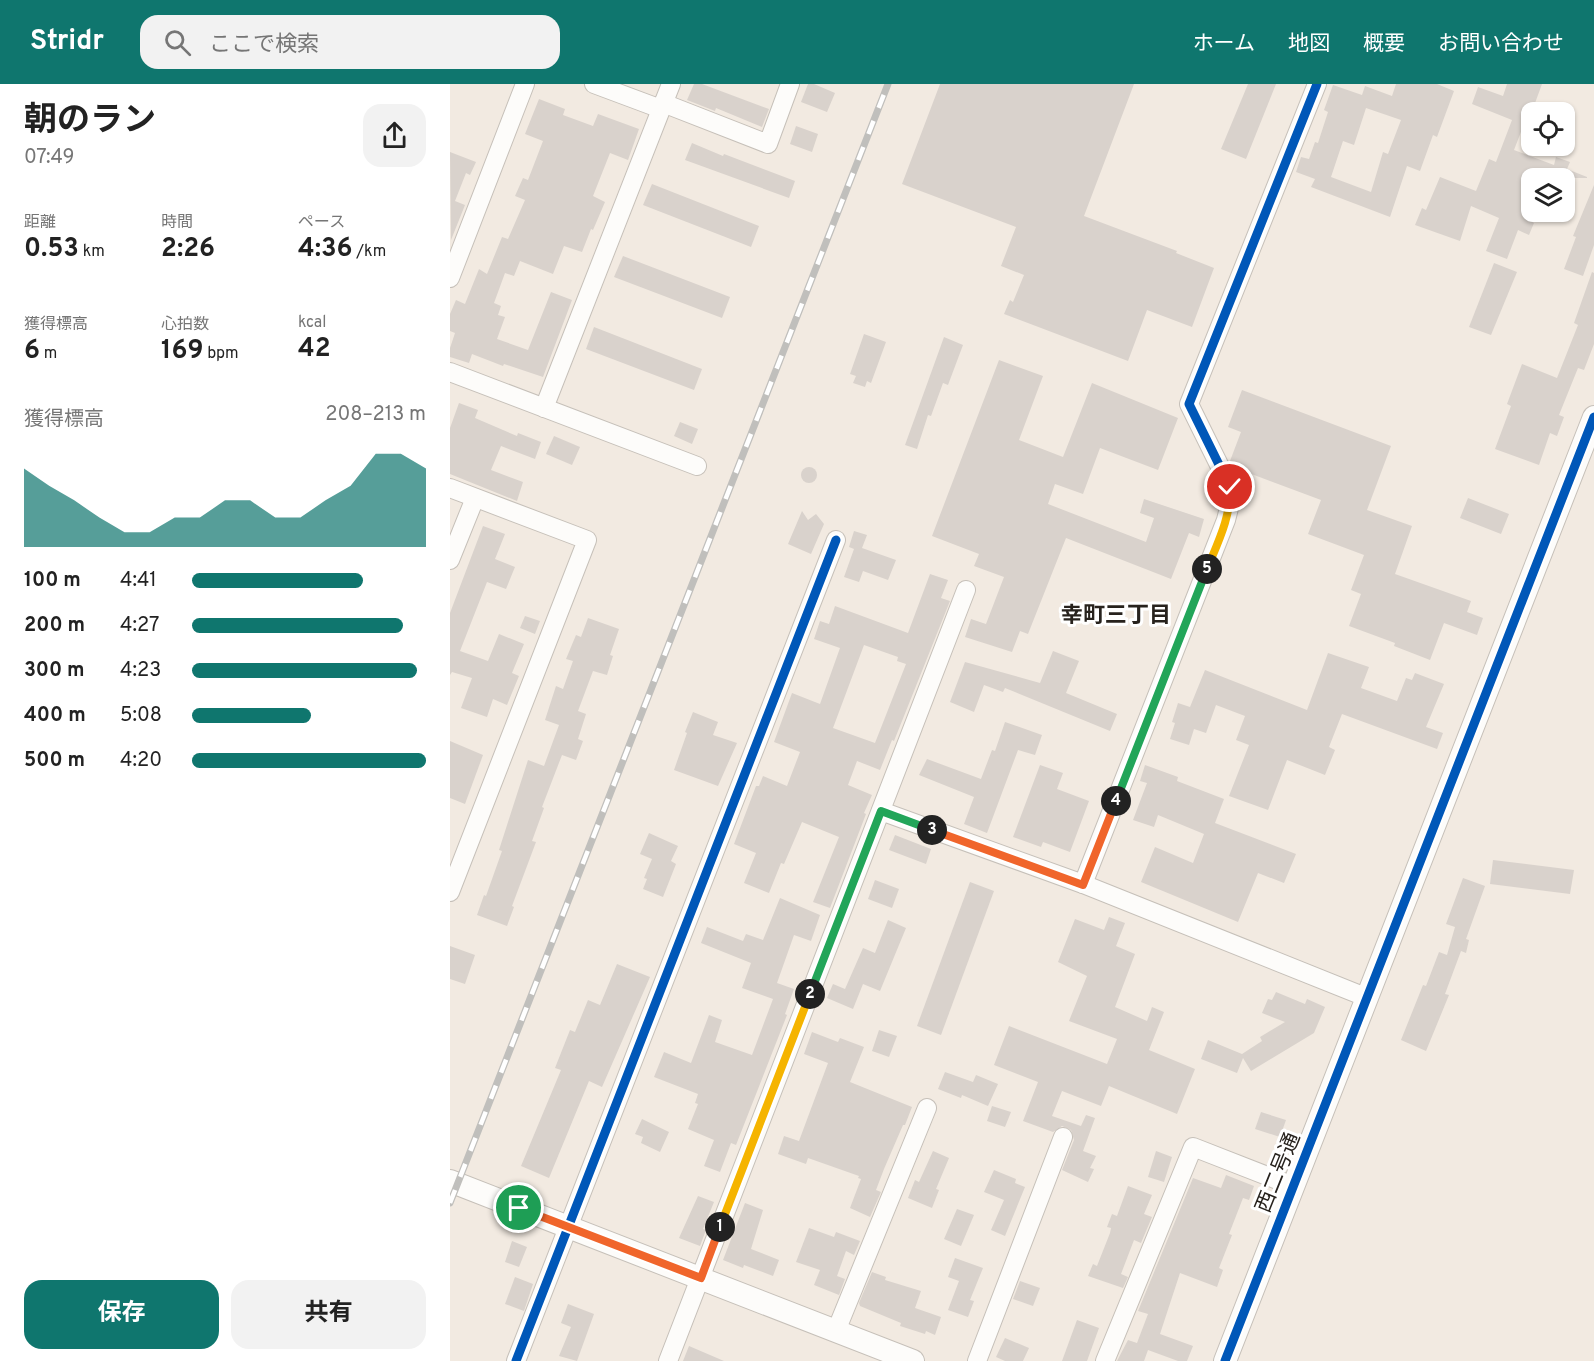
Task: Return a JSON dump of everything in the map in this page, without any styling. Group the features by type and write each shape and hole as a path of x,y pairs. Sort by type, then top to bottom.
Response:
{"street":[{"path":"450,278 525,84"},
{"path":"594,84 768,144 790,84"},
{"path":"544,408 671,84"},
{"path":"1083,885 1227,520 1230,487 1190,404 1317,84"},
{"path":"450,372 697,466"},
{"name":"西二号通","path":"1225,1361 1594,417"},
{"path":"450,488 587,540 450,892"},
{"path":"450,560 475,498"},
{"path":"516,1361 836,540"},
{"path":"668,1361 966,590"},
{"path":"881,811 1083,885 1368,998"},
{"path":"836,1331 927,1108"},
{"path":"977,1361 1063,1137"},
{"path":"1105,1361 1193,1147 1293,1186"},
{"path":"450,1181 913,1361"}],"building":[{"path":"694,84 702,84 769,109 762,127 716,108 715,111 687,100"},
{"path":"808,84 814,84 835,93 827,112 801,102"},
{"path":"940,84 1134,84 1084,216 1177,251 1176,253 1214,268 1192,327 1147,310 1128,361 1004,314 1010,300 1013,302 1024,275 1001,266 1016,227 902,184"},
{"path":"1248,84 1276,84 1246,159 1221,149"},
{"path":"1396,84 1437,84 1454,91 1437,137 1433,135 1420,171 1407,166 1390,217 1311,187 1315,179 1296,172 1301,157 1309,159 1315,142 1318,143 1328,112 1324,110 1333,85 1362,95 1365,86 1392,96","holes":["1366,108 1401,120 1388,154 1383,152 1371,192 1331,177 1343,141 1354,145"]},
{"path":"1507,84 1542,84 1535,102 1521,102 1521,132 1514,150 1521,153 1521,156 1530,156 1554,165 1556,157 1570,162 1567,168 1521,168 1521,222 1534,223 1529,235 1518,230 1507,259 1486,251 1499,218 1471,206 1460,241 1415,225 1422,208 1426,210 1440,177 1476,191 1489,159 1496,162 1512,120 1472,104 1478,87 1503,96"},
{"path":"539,99 565,109 563,115 593,126 598,114 639,129 628,160 610,153 593,196 605,202 582,252 564,246 553,274 520,261 514,276 505,273 494,303 501,306 498,315 505,317 497,339 528,350 551,292 572,300 543,377 504,364 503,366 472,354 469,363 450,357 450,348 455,333 450,331 450,314 456,300 465,304 479,269 487,274 502,237 508,239 525,200 515,196 523,178 528,180 543,141 525,134"},
{"path":"796,126 818,134 812,152 790,144"},
{"path":"692,143 795,181 789,198 685,160"},
{"path":"450,152 476,162 470,175 466,173 455,201 465,205 451,240"},
{"path":"1575,172 1587,177 1575,178"},
{"path":"652,184 759,226 751,247 643,205"},
{"path":"1594,185 1594,245 1583,276 1564,269 1576,237 1573,236"},
{"path":"623,256 730,297 722,318 614,277"},
{"path":"1494,263 1517,272 1491,335 1469,327"},
{"path":"1592,272 1594,273 1594,344 1584,370 1578,368 1559,415 1564,417 1557,436 1550,433 1539,465 1495,449 1511,406 1507,404 1522,364 1557,378 1578,325 1574,323"},
{"path":"594,327 702,369 694,390 586,349"},
{"path":"864,334 886,342 871,383 867,381 865,387 853,383 856,376 850,374"},
{"path":"944,337 963,345 948,385 943,383 931,416 928,415 917,449 905,445"},
{"path":"999,360 1043,376 1019,440 1063,457 1092,383 1178,418 1158,470 1100,448 1083,494 1055,484 1048,504 1146,542 1154,518 1140,513 1144,499 1204,519 1199,537 1189,533 1171,579 1066,538 1028,634 1020,631 1012,652 965,637 971,619 986,624 1004,577 974,566 979,554 932,536"},
{"path":"1242,390 1391,446 1367,510 1412,526 1395,574 1471,601 1467,612 1483,618 1477,635 1444,623 1430,660 1394,646 1395,643 1349,626 1361,594 1351,590 1364,555 1308,534 1321,500 1233,467 1230,461 1241,432 1228,427"},
{"path":"459,403 478,410 475,418 517,436 518,433 541,442 535,459 501,446 491,470 523,482 517,501 450,474 450,428"},
{"path":"680,422 698,429 692,444 674,436"},
{"path":"554,436 580,447 572,465 546,454"},
{"path":"809,467 815,469 817,475 815,481 809,483 803,481 801,475 803,469"},
{"path":"1468,498 1509,514 1501,534 1460,518"},
{"path":"802,511 808,520 816,514 824,524 811,554 788,544"},
{"path":"483,526 505,534 495,559 515,567 506,589 487,582 460,651 488,661 499,634 524,644 512,673 519,676 507,705 493,699 487,717 461,708 472,678 452,672 450,675 450,613"},
{"path":"854,531 867,535 862,548 896,560 888,580 863,571 859,582 844,577 854,549 849,547"},
{"path":"930,574 948,580 941,598 950,601 894,741 892,740 880,770 857,761 848,785 872,795 830,908 813,902 839,837 802,822 769,893 744,883 756,853 734,844 756,786 759,786 763,776 787,786 800,752 774,742 792,693 820,704 840,648 814,639 820,621 829,624 835,606 908,633","holes":["864,645 898,657 897,661 906,664 875,743 833,728"]},
{"path":"525,616 540,621 535,634 520,628"},
{"path":"588,618 619,629 610,655 613,656 607,675 593,671 578,711 586,714 578,739 583,741 576,760 562,755 542,807 544,808 532,841 536,842 512,906 514,907 507,926 477,915 502,851 499,850 528,760 544,766 559,725 545,720 556,686 563,689 573,661 566,659 576,635 581,637"},
{"path":"1053,651 1079,661 1066,693 1117,714 1110,731 1005,688 1003,692 984,685 974,712 950,702 965,662 1040,683"},
{"path":"1328,653 1369,667 1361,688 1397,701 1406,678 1412,680 1415,673 1444,684 1426,727 1443,733 1437,749 1342,714 1329,747 1335,750 1325,775 1287,760 1268,810 1229,796 1249,745 1236,740 1245,716 1216,705 1206,733 1194,729 1189,745 1170,739 1178,703 1190,707 1205,670 1307,710"},
{"path":"693,712 718,722 713,735 737,743 718,786 674,770"},
{"path":"1005,722 1042,735 1035,755 1018,750 987,833 964,824 974,797 919,775 927,759 981,779 992,750 995,751"},
{"path":"450,741 483,755 465,804 450,798"},
{"path":"1040,765 1063,773 1057,789 1089,801 1070,852 1043,842 1041,847 1013,837"},
{"path":"1145,765 1178,777 1177,781 1224,799 1215,823 1296,854 1284,883 1258,873 1238,922 1141,882 1155,847 1193,863 1204,834 1158,815 1154,827 1133,820 1147,783 1140,781"},
{"path":"649,833 678,846 671,861 676,864 663,897 643,889 647,879 644,878 652,859 640,854"},
{"path":"895,835 931,849 926,864 889,850"},
{"path":"1493,860 1574,870 1570,894 1490,884"},
{"path":"1463,878 1485,886 1466,939 1469,940 1466,953 1461,951 1445,994 1449,995 1426,1051 1401,1040 1439,952 1447,955 1455,927 1446,924"},
{"path":"875,880 899,889 892,908 868,899"},
{"path":"970,882 994,891 941,1035 917,1026"},
{"path":"780,898 820,915 811,941 794,935 777,983 794,989 785,1014 787,1015 736,1145 731,1143 720,1172 704,1166 714,1140 688,1129 698,1104 695,1103 698,1094 654,1077 664,1052 691,1063 709,1015 722,1020 715,1042 752,1055 773,999 742,988 751,963 701,943 707,927 743,941 746,934 763,940"},
{"path":"1109,917 1125,923 1116,946 1135,954 1115,1007 1147,1021 1152,1007 1164,1012 1149,1050 1195,1069 1177,1114 1109,1086 1101,1106 1062,1091 1052,1116 1081,1126 1086,1115 1095,1118 1083,1151 1096,1156 1090,1168 1094,1169 1088,1182 1062,1170 1074,1140 1071,1130 1062,1126 1053,1132 1023,1121 1038,1082 994,1065 1009,1026 1107,1064 1117,1039 1069,1021 1087,976 1058,962 1075,919 1104,930"},
{"path":"888,920 906,928 880,991 863,984 853,1009 827,998 833,984 845,989 863,948 875,953"},
{"path":"450,946 475,955 465,984 450,979"},
{"path":"617,964 650,977 602,1087 589,1081 549,1178 521,1166 561,1070 555,1068 570,1030 575,1032 588,1000 600,1005"},
{"path":"1276,992 1305,1004 1307,999 1325,1007 1314,1033 1251,1071 1243,1058 1237,1073 1201,1059 1208,1040 1242,1054 1262,1041 1260,1037 1285,1022 1262,1013 1268,999 1272,1000"},
{"path":"879,1030 897,1036 889,1057 872,1051"},
{"path":"812,1032 838,1042 840,1038 864,1047 850,1082 912,1107 884,1169 876,1190 881,1192 870,1217 850,1208 861,1179 858,1178 859,1176 808,1158 806,1164 778,1154 784,1136 799,1141 828,1063 804,1054"},
{"path":"945,1072 973,1082 976,1075 998,1084 988,1106 962,1095 961,1098 938,1089"},
{"path":"992,1106 1011,1112 1005,1127 987,1121"},
{"path":"1261,1112 1286,1120 1280,1137 1255,1129"},
{"path":"642,1119 669,1132 660,1152 641,1143 643,1137 635,1134"},
{"path":"933,1151 949,1158 936,1189 939,1190 932,1208 908,1198 915,1180 919,1182"},
{"path":"1156,1151 1172,1157 1164,1182 1148,1177"},
{"path":"994,1170 1016,1179 1015,1183 1025,1187 1005,1236 991,1230 1004,1200 984,1192"},
{"path":"1226,1175 1254,1186 1249,1200 1243,1198 1229,1234 1232,1235 1219,1268 1223,1270 1217,1287 1180,1273 1160,1334 1193,1346 1187,1361 1178,1361 1148,1350 1144,1361 1117,1361 1128,1340 1137,1343 1148,1314 1138,1311 1193,1178 1221,1188"},
{"path":"1128,1186 1152,1195 1144,1214 1152,1217 1141,1243 1134,1240 1121,1274 1128,1277 1123,1288 1088,1276 1093,1264 1097,1266 1110,1233 1111,1228 1107,1227 1112,1214 1117,1216"},
{"path":"698,1196 714,1202 703,1229 706,1230 700,1246 679,1238"},
{"path":"745,1203 763,1210 751,1249 779,1260 773,1276 723,1260"},
{"path":"957,1209 974,1215 961,1246 944,1239"},
{"path":"809,1228 834,1237 836,1232 860,1241 854,1255 846,1251 837,1276 845,1279 839,1295 814,1285 820,1270 796,1262"},
{"path":"512,1241 527,1247 519,1267 505,1262"},
{"path":"955,1258 983,1268 970,1300 974,1301 968,1317 948,1310 959,1281 948,1277"},
{"path":"872,1272 886,1277 885,1280 921,1291 915,1308 941,1317 935,1335 900,1326 901,1323 860,1306 859,1303"},
{"path":"515,1277 533,1284 524,1311 505,1304"},
{"path":"1020,1281 1040,1288 1033,1306 1013,1299"},
{"path":"568,1304 594,1314 577,1361 559,1356 571,1327 561,1323"},
{"path":"1077,1320 1099,1328 1087,1361 1062,1361"},
{"path":"1005,1338 1029,1348 1023,1361 1005,1361 996,1357"},
{"path":"689,1346 724,1361 683,1361"}],"railway":[{"path":"450,1203 888,84"}],"cycle path":[{"path":"1083,884 1226,520 1230,504 1230,487 1189,404 1317,84"},
{"path":"1225,1361 1594,417"},
{"path":"516,1361 836,540"}],"district":[{"name":"幸町三丁目","path":"1116,616"}],"route":[{"path":"519,1208 701,1278 881,811 1083,885 1227,520 1230,487"}]}
